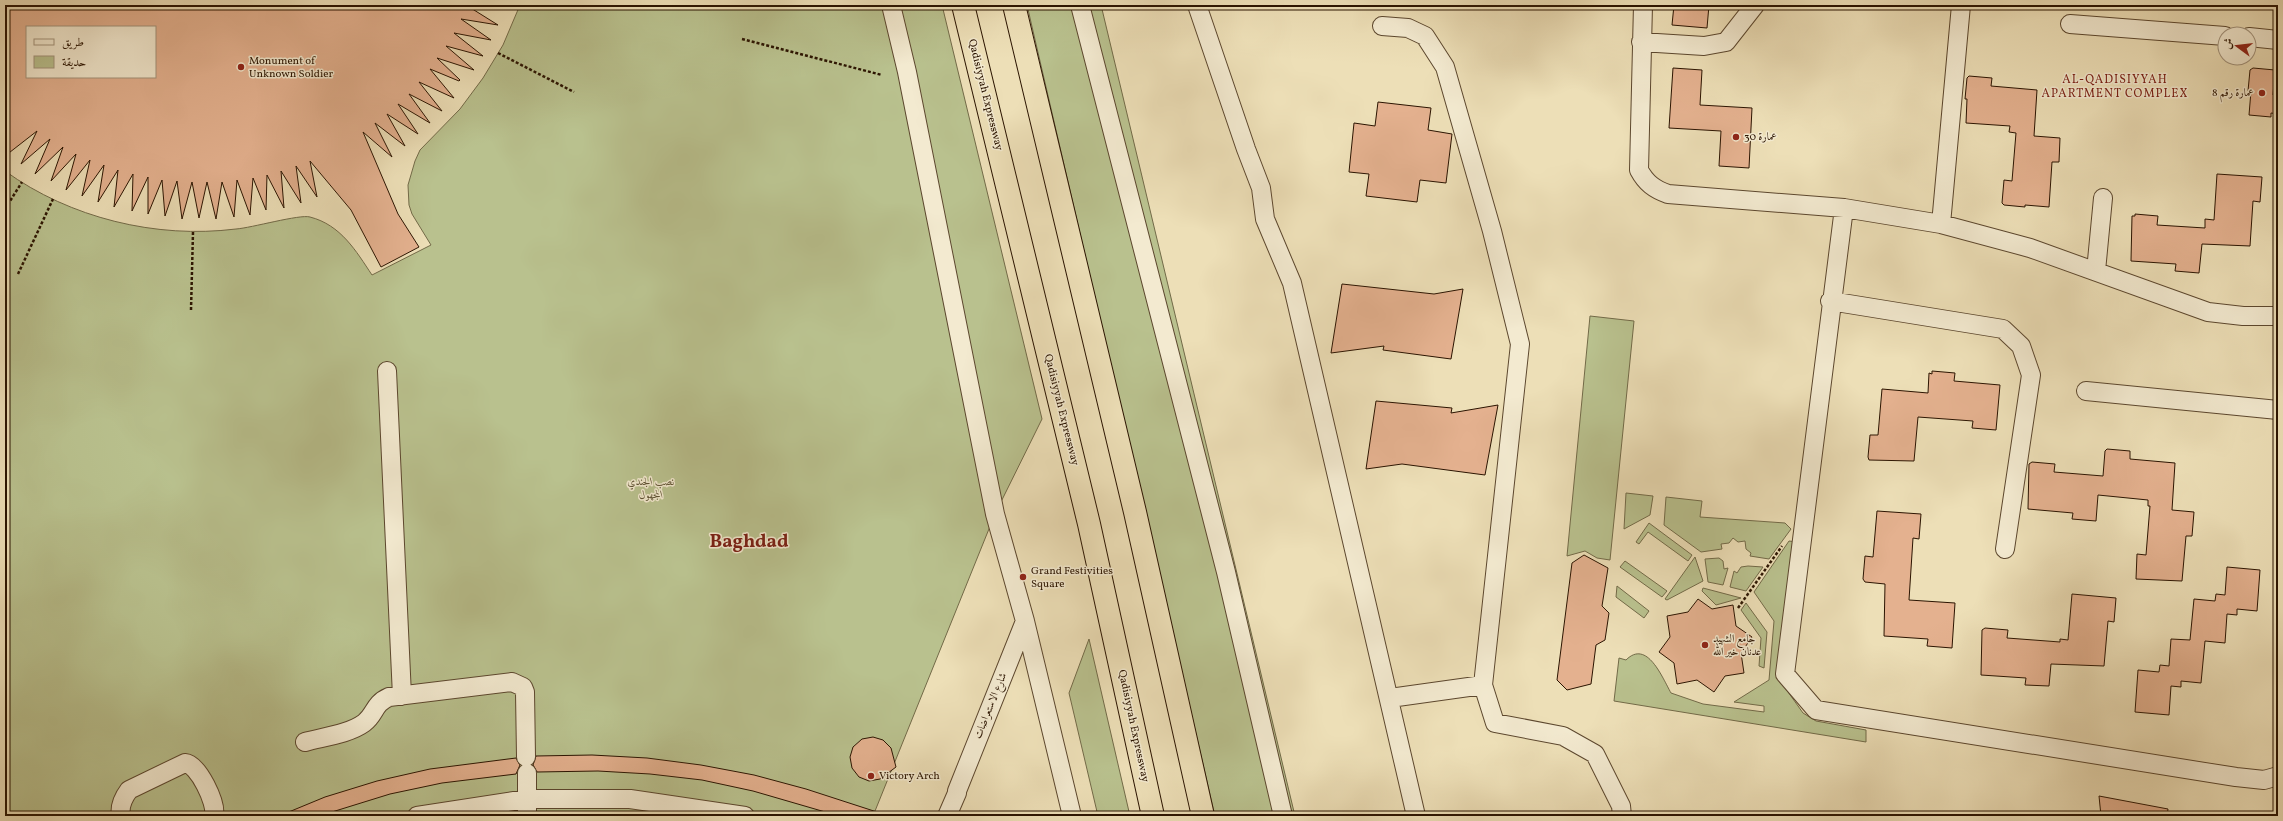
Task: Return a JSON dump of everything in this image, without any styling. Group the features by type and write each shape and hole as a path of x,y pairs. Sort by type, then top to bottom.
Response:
{"highway":[{"name":"Qadisiyyah Expressway","path":"963,5 1089,524 1153,816"},
{"path":"1014,5 1135,512 1203,816"}],"street":[{"path":"891,5 907,72 996,514 1025,621 1072,816"},
{"path":"1080,5 1226,572 1283,816"},
{"path":"1197,5 1246,150 1261,188 1265,219 1292,284 1390,698 1416,816"},
{"path":"1643,5 1639,170 1643,179 1654,189 1668,194 1844,208 1941,224 2022,246 2208,312 2243,316 2278,316"},
{"path":"1642,42 1704,46 1726,42 1755,5"},
{"path":"1941,224 1961,5"},
{"path":"2070,24 2217,35"},
{"path":"1382,26 1408,28 1425,36 1445,67 1492,231 1520,344 1482,684 1495,723 1564,736 1595,754 1620,806 1622,816"},
{"path":"2257,38 2278,40"},
{"path":"2096,271 2103,198"},
{"path":"1844,208 1830,301 1785,674 1816,710 2236,777 2264,780 2278,776"},
{"path":"1830,301 2003,329 2021,346 2031,375 2005,548"},
{"path":"387,371 402,696"},
{"path":"2086,391 2278,410"},
{"name":"شارع الاستعراضات","path":"947,816 1025,621"},
{"path":"305,742 359,726 371,715 375,707 381,701 402,696 512,682 519,684 525,692 527,808"},
{"path":"1390,698 1482,684"},
{"path":"121,816 120,806 123,797 129,790 185,763 195,768 214,803 214,816"},
{"path":"416,816 630,799 745,816"}],"path":[{"path":"742,39 882,75"},
{"path":"498,53 574,92"},
{"path":"5,209 22,182"},
{"path":"18,274 53,199"},
{"path":"191,310 193,232"},
{"path":"1738,608 1791,534 1803,533"}],"green space":[{"name":"نصب الجندي المجهول","path":"520,5 942,5 1042,419 995,514 873,816 5,816 5,171 30,187 57,201 86,213 145,227 175,231 206,231 236,229 296,217 310,217 331,226 347,240 372,275 431,245 412,214 409,205 408,185 415,161 420,150 460,109 483,78 503,45"},
{"path":"1027,5 1101,5 1295,816 1215,816"},
{"path":"1590,316 1634,321 1610,560 1597,558 1585,551 1567,556"},
{"path":"1626,493 1653,496 1650,515 1624,529"},
{"path":"1666,497 1702,501 1700,517 1785,523 1791,529 1769,559 1750,556 1751,553 1746,549 1745,541 1738,542 1733,538 1729,543 1721,544 1722,549 1701,552 1664,525"},
{"path":"1649,523 1692,555 1688,561 1648,532 1639,544 1636,542"},
{"path":"1789,541 1797,542 1781,682 1803,713 1816,721 1866,730 1866,742 1614,701 1619,658 1626,660 1634,655 1641,654 1653,663 1671,693 1703,704 1764,712 1764,706 1734,702 1769,680 1774,621 1754,592"},
{"path":"1695,557 1703,581 1667,600 1665,599"},
{"path":"1719,558 1723,561 1724,569 1728,568 1723,585 1708,582 1705,559"},
{"path":"1625,561 1667,591 1662,597 1620,567"},
{"path":"1741,567 1763,567 1746,591 1730,587 1734,571 1737,573"},
{"path":"1617,586 1649,611 1644,618 1616,597"},
{"path":"1703,588 1741,598 1716,605 1702,591"},
{"path":"1746,603 1767,632 1764,668 1759,666 1761,638 1741,610"},
{"path":"1089,639 1130,816 1098,816 1069,693"}],"building":[{"path":"5,5 466,5 498,25 461,19 491,40 454,33 483,56 446,46 474,70 437,58 460,80 459,81 430,69 454,98 419,82 442,111 409,94 430,123 398,104 418,134 387,114 405,146 375,123 392,157 363,132 398,214 419,247 381,267 351,210 310,161 317,197 296,166 301,203 281,171 284,208 267,175 266,210 253,178 250,215 237,180 234,217 222,182 216,219 207,182 199,218 192,182 182,219 177,181 165,216 162,180 148,214 148,177 132,211 133,174 114,207 118,170 98,202 104,165 82,196 90,160 66,190 76,154 51,181 63,147 35,174 50,139 21,164 37,131 5,156"},
{"path":"1674,5 1709,5 1707,28 1672,25"},
{"path":"1673,68 1702,70 1700,105 1752,108 1749,168 1719,166 1721,131 1669,128"},
{"name":"عمارة رقم 8","path":"2253,68 2275,70 2273,95 2278,95 2278,114 2271,113 2271,117 2249,115 2251,91 2248,91 2250,70"},
{"path":"1969,76 1992,78 1991,86 2037,90 2034,136 2060,138 2059,162 2052,162 2049,207 2025,205 2025,207 2004,205 2002,203 2004,180 2012,181 2016,133 2009,132 2010,126 1966,123 1967,99 1965,99 1967,78"},
{"path":"1378,102 1431,108 1428,130 1452,134 1446,183 1420,180 1417,202 1366,196 1369,174 1349,172 1354,123 1375,126"},
{"path":"2217,174 2262,177 2260,202 2253,201 2250,246 2202,244 2199,273 2175,271 2176,264 2131,261 2132,216 2135,216 2135,214 2158,216 2157,225 2205,228 2205,219 2214,220"},
{"path":"1342,284 1434,294 1463,289 1451,359 1383,350 1384,346 1331,353"},
{"path":"1932,371 1955,373 1954,381 2000,385 1996,430 1972,428 1973,421 1918,417 1914,461 1869,460 1870,435 1878,435 1882,389 1928,393 1929,373 1932,374"},
{"path":"1376,401 1452,408 1451,413 1498,405 1485,475 1402,464 1366,469"},
{"path":"2107,449 2130,451 2130,459 2175,463 2172,510 2194,512 2192,536 2186,536 2182,581 2136,579 2137,554 2146,555 2150,506 2148,506 2148,500 2098,495 2096,521 2072,519 2073,513 2028,509 2029,464 2032,462 2055,464 2054,472 2103,476 2105,451"},
{"path":"1877,511 1921,514 1919,539 1913,538 1909,600 1955,603 1952,648 1927,646 1928,639 1884,636 1885,584 1865,582 1863,579 1865,556 1873,557"},
{"path":"1584,555 1608,568 1602,606 1609,613 1605,640 1596,645 1591,684 1567,690 1557,680 1572,563"},
{"path":"2227,567 2260,570 2257,611 2237,609 2237,615 2227,614 2225,643 2205,641 2201,683 2181,681 2181,687 2171,686 2169,715 2135,712 2138,670 2159,672 2160,665 2169,666 2171,639 2190,640 2194,599 2215,601 2216,594 2225,595"},
{"path":"2072,594 2116,598 2114,622 2108,621 2104,666 2051,664 2049,686 2025,685 2026,678 1981,675 1982,630 1985,628 2008,630 2007,638 2060,642 2060,639 2068,640"},
{"name":"جامع الشهيد عدنان خير الله","path":"1698,599 1712,609 1733,605 1736,626 1752,637 1741,653 1744,673 1725,676 1714,692 1697,680 1677,684 1674,663 1659,652 1670,637 1667,616 1688,612"},
{"name":"Victory Arch","path":"873,737 883,740 891,748 896,767 880,779 869,781 859,777 852,768 850,757 853,747 862,739"},
{"path":"592,755 647,758 701,765 754,775 806,789 880,813 880,816 839,816 753,791 702,780 650,774 598,771 537,772 533,765 536,756"},
{"path":"516,758 520,765 516,774 442,783 390,794 319,816 279,816 325,797 377,781 430,769"},
{"path":"2099,796 2168,809 2167,816 2101,816"}],"place":[{"name":"Monument of Unknown Soldier","path":"241,67"},
{"name":"عمارة رقم 8","path":"2262,93"},
{"name":"عمارة 30","path":"1736,137"},
{"name":"Grand Festivities Square","path":"1023,577"},
{"name":"جامع الشهيد عدنان خير الله","path":"1705,645"},
{"name":"Victory Arch","path":"871,776"}],"district":[{"name":"AL-QADISIYYAH APARTMENT COMPLEX","path":"2115,87"},
{"name":"Baghdad","path":"749,542"}]}
